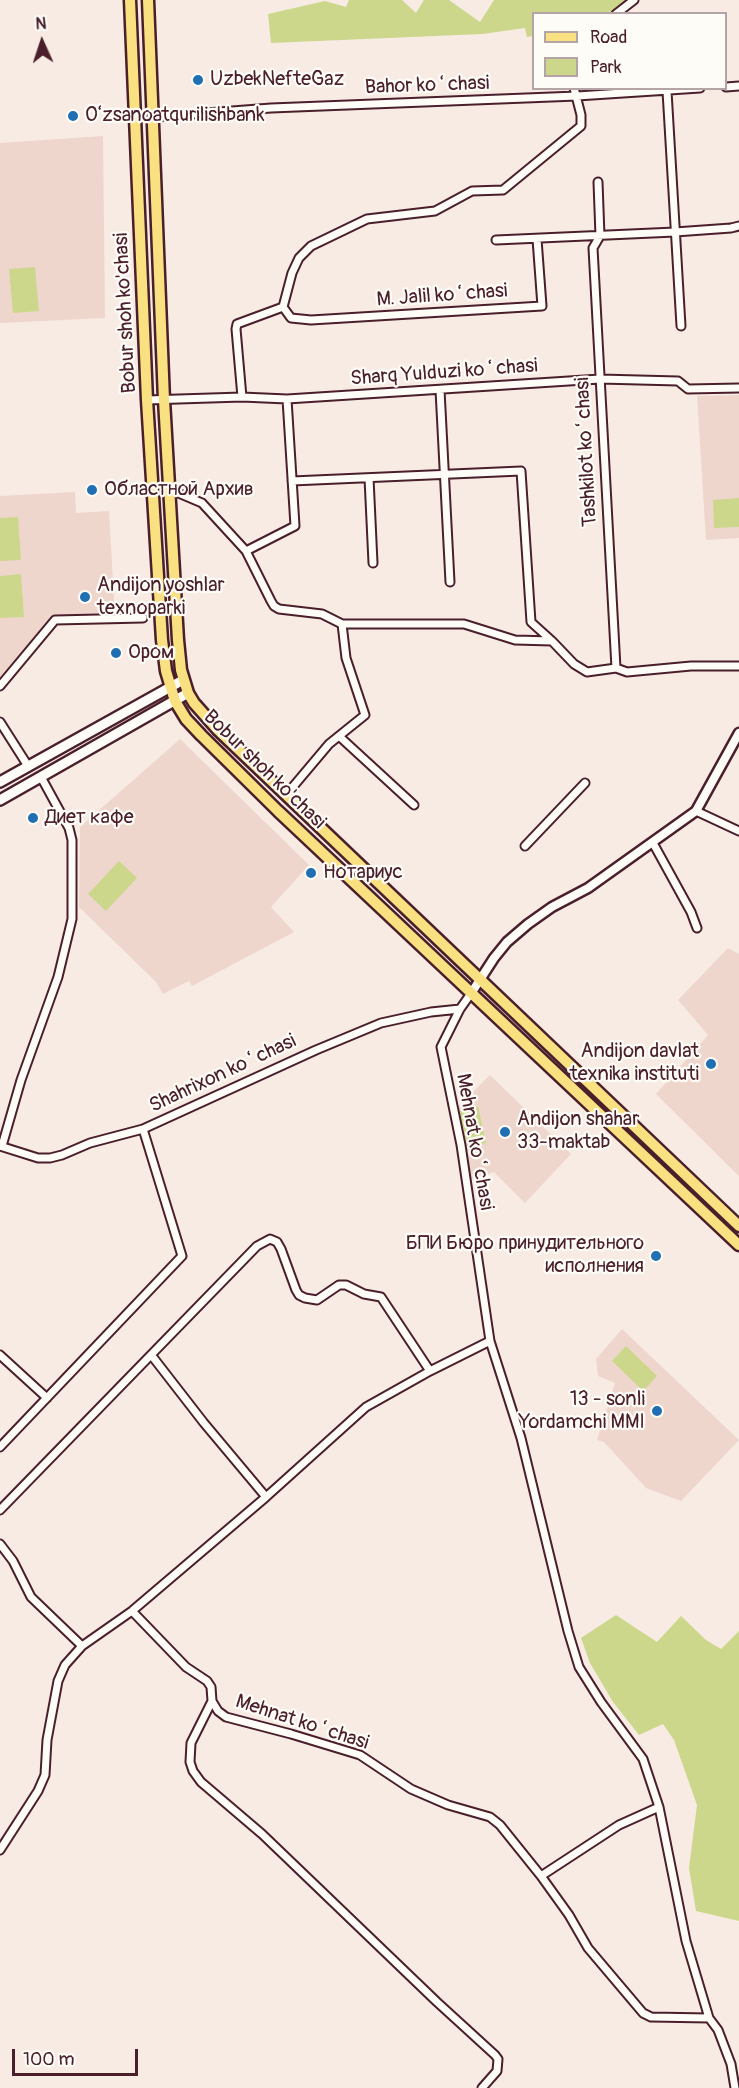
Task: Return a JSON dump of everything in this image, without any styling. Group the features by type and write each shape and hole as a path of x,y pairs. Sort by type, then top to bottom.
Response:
{"main road":[{"name":"Bobur shoh ko'chasi","path":"130,0 147,400 162,640 169,688 175,701 186,719 208,743 739,1245"},
{"name":"Bobur shoh ko'chasi","path":"148,0 164,400 178,640 183,680 188,693 216,728 739,1226"},
{"path":"0,782 183,680"},
{"path":"0,800 188,693"},
{"path":"141,703 150,715"}],"street":[{"path":"619,12 634,0"},
{"name":"Bahor koʻchasi","path":"154,117 271,108 576,92 678,90"},
{"path":"667,91 681,326"},
{"path":"242,397 237,324 283,307 299,258 311,246 367,219 435,211 472,191 503,190 512,185 581,126 576,92"},
{"name":"Tashkilot koʻchasi","path":"598,182 600,236 593,248 615,668"},
{"path":"496,240 675,232 739,226"},
{"name":"M. Jalil koʻchasi","path":"283,307 291,318 311,320 542,306 537,239"},
{"name":"Sharq Yulduzi koʻchasi","path":"147,400 242,397 288,399 600,380 678,381 688,389 739,388"},
{"path":"440,390 450,582"},
{"path":"246,551 296,526 288,399"},
{"path":"292,481 520,471 531,622 574,664 587,672 615,668 627,672 691,666 739,666"},
{"path":"369,478 372,563"},
{"path":"170,489 202,502 246,551 274,606 279,609 322,614 342,624 464,624 515,640 552,641"},
{"path":"0,686 55,620 143,618"},
{"path":"286,795 329,744 365,715 346,658 342,624"},
{"path":"0,722 28,766"},
{"path":"472,992 507,942 528,924 552,907 588,888 696,811 739,733"},
{"path":"340,737 414,805"},
{"path":"1,1146 21,1080 58,977 72,920 72,840 69,828 41,777"},
{"path":"525,846 585,783"},
{"path":"696,811 739,831"},
{"path":"653,843 691,912 697,928"},
{"name":"Mehnat koʻchasi","path":"472,992 459,1009 441,1047 461,1145 490,1341 521,1438 568,1631 579,1667 601,1702 643,1759 659,1808 686,1941 709,2018 718,2030 731,2064 735,2088"},
{"name":"Shahrixon koʻchasi","path":"1,1146 38,1158 62,1155 90,1143 143,1129 381,1023 431,1012 459,1009"},
{"path":"0,1447 182,1256 143,1129"},
{"path":"0,1510 257,1246 270,1239 277,1242 281,1249 299,1295 317,1300 339,1286 346,1285 364,1294 381,1297 430,1371"},
{"path":"0,1850 38,1791 45,1775 47,1740 58,1681 65,1665 82,1646 132,1611 266,1497 366,1407 490,1341"},
{"path":"0,1355 47,1398"},
{"path":"152,1356 266,1497"},
{"path":"0,1544 14,1561 31,1597 82,1646"},
{"name":"Mehnat koʻchasi","path":"132,1611 186,1667 207,1681 211,1688 212,1701 218,1711 226,1717 360,1755 411,1789 490,1817 500,1825 541,1876 569,1915 588,1948 643,2013 651,2017 709,2018"},
{"path":"212,1701 191,1743 190,1762 194,1772 201,1782 262,1834 495,2055 498,2059 497,2071 482,2088"},
{"path":"541,1876 619,1825 659,1808"}],"shaded area":[{"path":"103,136 105,318 0,323 0,143"},
{"path":"739,395 739,538 706,540 697,396"},
{"path":"75,492 76,513 109,511 115,617 53,620 0,685 0,496"},
{"path":"180,739 309,865 271,907 294,932 192,986 189,981 163,994 156,982 79,907 80,827"},
{"name":"Andijon davlat texnika instituti","path":"728,948 739,954 739,1176 656,1094 708,1035 678,1000"},
{"name":"Andijon shahar 33-maktab","path":"490,1075 571,1154 525,1203 494,1172 471,1179 456,1109"},
{"name":"13 - sonli Yordamchi MMI","path":"622,1329 739,1440 681,1501 646,1488 604,1442 597,1440 615,1383 598,1376 596,1359"}],"green space":[{"path":"349,0 402,0 416,13 424,0 449,0 480,22 494,0 629,0 611,12 532,12 532,36 527,37 525,28 482,34 271,43 268,14 325,1 346,7"},
{"path":"35,267 39,311 13,313 9,269"},
{"path":"739,498 739,527 714,528 713,500"},
{"path":"18,517 21,560 0,561 0,518"},
{"path":"21,574 24,617 0,618 0,576"},
{"path":"119,861 137,878 106,911 88,894"},
{"path":"478,1106 486,1143 468,1147 459,1111"},
{"path":"626,1346 657,1376 643,1391 612,1361"},
{"path":"616,1615 657,1642 681,1616 706,1640 721,1649 739,1631 739,1921 696,1911 689,1868 697,1805 674,1740 663,1724 639,1735 613,1702 590,1663 581,1638"}],"place":[{"name":"UzbekNefteGaz","path":"198,80"},
{"name":"Oʻzsanoatqurilishbank","path":"73,116"},
{"name":"Областной Архив","path":"92,490"},
{"name":"Andijon yoshlar texnoparki","path":"85,597"},
{"name":"Ором","path":"116,653"},
{"name":"Диет кафе","path":"33,818"},
{"name":"Нотариус","path":"311,873"},
{"name":"Andijon davlat texnika instituti","path":"711,1064"},
{"name":"Andijon shahar 33-maktab","path":"505,1132"},
{"name":"БПИ Бюро принудительного исполнения","path":"656,1256"},
{"name":"13 - sonli Yordamchi MMI","path":"657,1411"}]}
